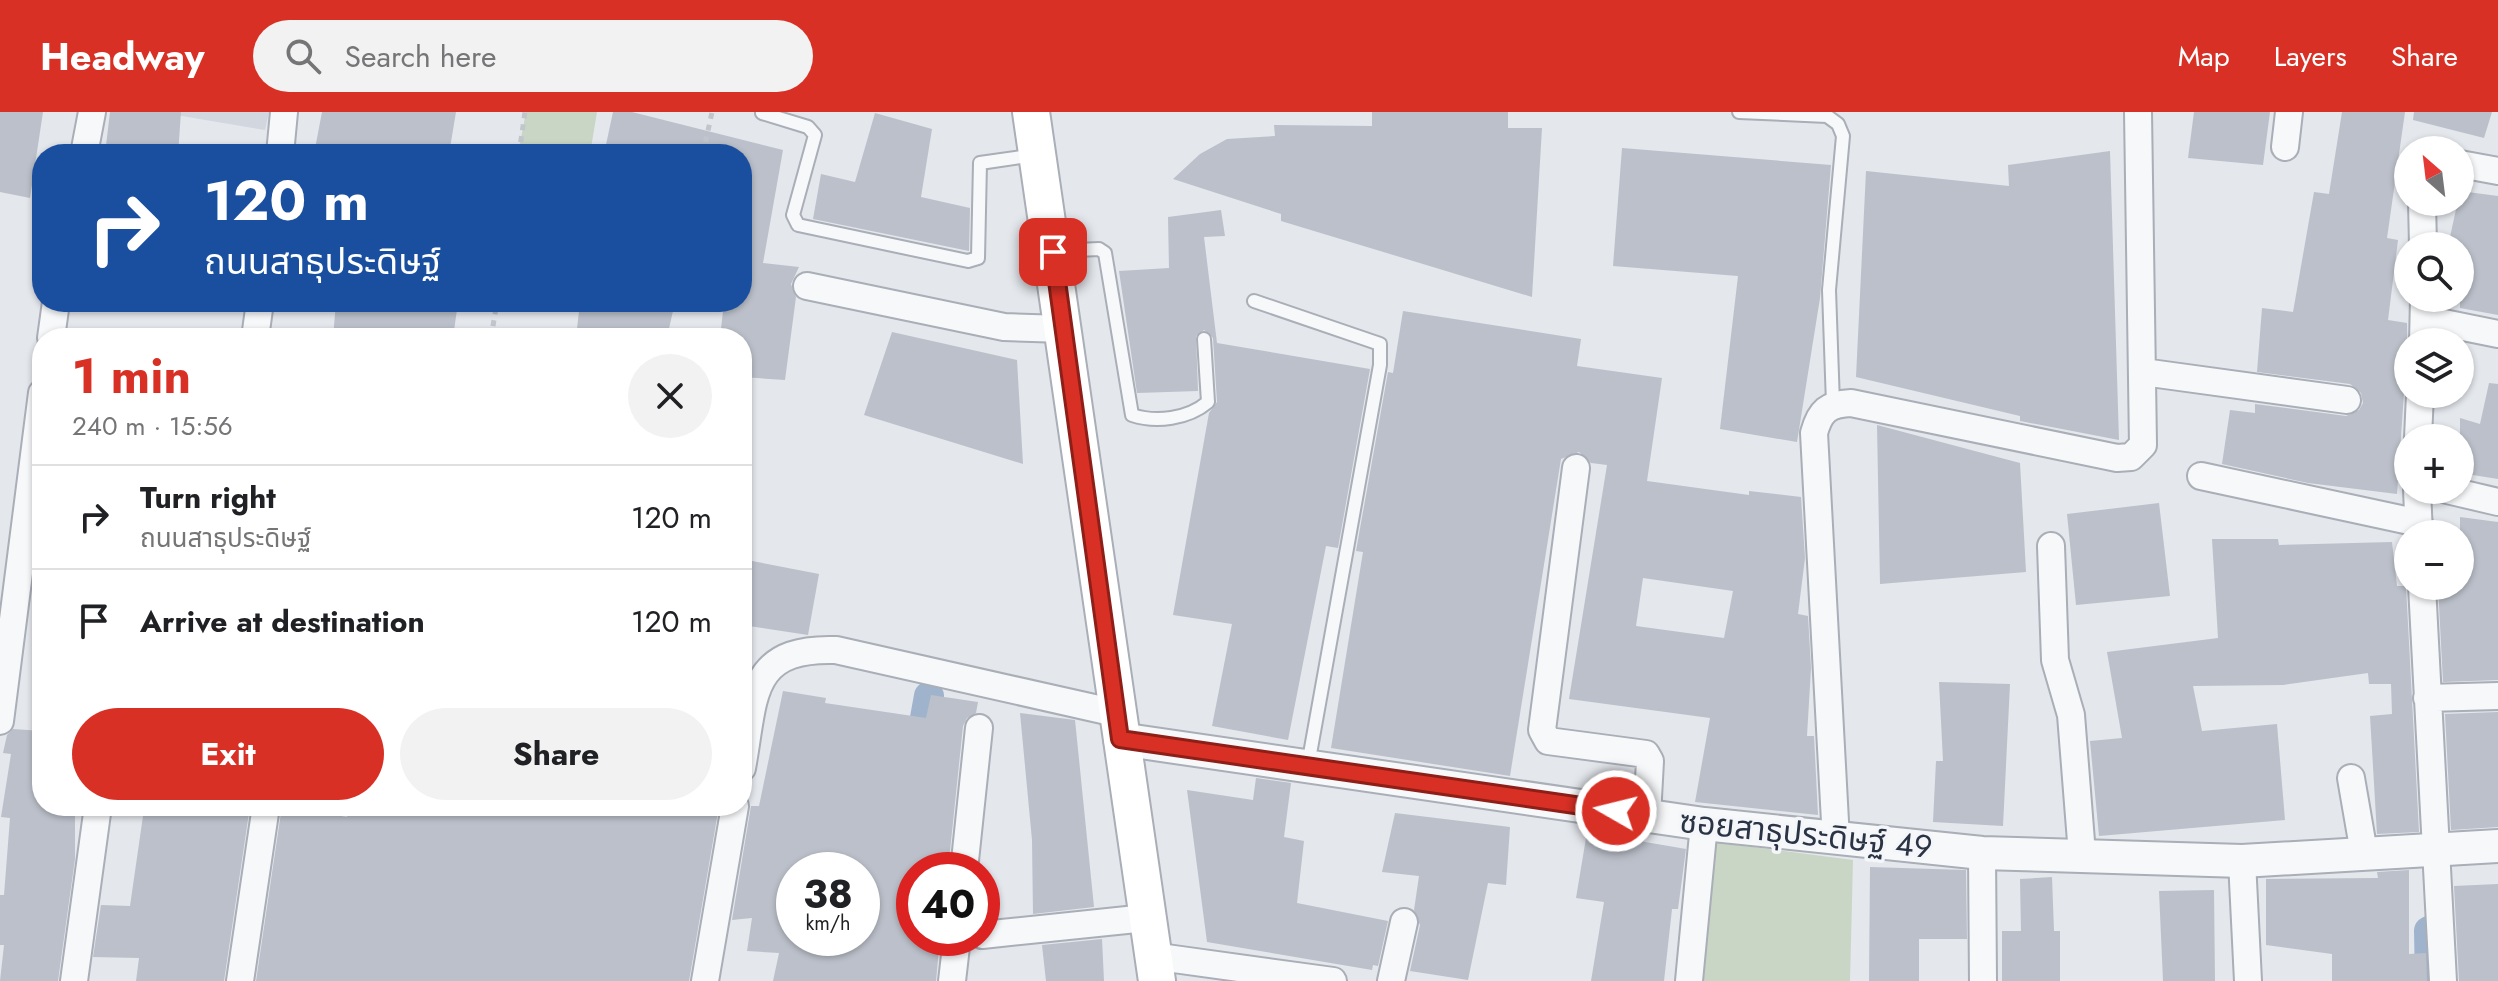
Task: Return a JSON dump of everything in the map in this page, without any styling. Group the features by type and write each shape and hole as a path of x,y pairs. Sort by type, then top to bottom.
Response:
{"main road":[{"path":"1031,112 1155,968"},
{"path":"1039,155 1049,112"}],"street":[{"path":"86,144 92,112"},
{"path":"281,144 284,112"},
{"path":"1836,840 1814,433 1819,415 1833,404 1851,403 2117,458 2131,457 2143,445 2138,112"},
{"path":"2285,147 2289,112"},
{"path":"2474,167 2498,171"},
{"path":"807,286 1004,327 1064,329"},
{"path":"2424,320 2498,334"},
{"path":"2143,372 2347,400"},
{"path":"1576,468 1542,730 1548,741 1646,754 1650,761 1647,816"},
{"path":"0,721 32,471"},
{"path":"2201,476 2394,522"},
{"path":"2474,496 2498,502"},
{"path":"2051,546 2055,660 2071,715 2082,854"},
{"path":"2423,600 2443,981"},
{"path":"752,714 759,677 783,658 811,649 836,650 1118,726"},
{"path":"2427,698 2498,696"},
{"name":"ซอยสาธุประดิษฐ์ 49","path":"1118,726 1308,765 1647,816 1836,840 1982,853 2242,861 2498,846"},
{"path":"966,852 979,728"},
{"path":"2351,778 2364,853"},
{"path":"74,981 97,816"},
{"path":"240,981 265,816"},
{"path":"705,981 733,816"},
{"path":"1689,981 1704,824"},
{"path":"1982,853 1983,981"},
{"path":"2242,861 2248,981"},
{"path":"1000,933 1146,918"},
{"path":"1391,981 1404,922"},
{"path":"952,981 955,956"},
{"path":"1155,968 1333,981"}],"lane":[{"path":"1739,112 1827,116 1838,124 1843,136 1829,290 1833,404"},
{"path":"762,113 808,127 815,135 793,215 798,225 968,261 978,258 980,163 1039,155"},
{"path":"1053,252 1099,249 1105,253 1132,415 1147,420 1195,413 1208,402 1204,339"},
{"path":"1254,301 1380,344 1380,365 1308,765"}],"path":[{"path":"520,144 525,112"},
{"path":"705,144 712,112"}],"shaded area":[{"path":"158,112 269,112 265,130"}],"green space":[{"path":"526,112 597,112 592,144 520,144"},
{"path":"1713,842 1853,860 1850,981 1697,981"}],"building":[{"path":"0,112 43,112 38,144 32,144 30,198 0,192"},
{"path":"110,112 181,112 179,144 106,144"},
{"path":"322,112 456,112 451,144 316,144"},
{"path":"613,112 632,112 783,150 763,263 799,267 791,284 796,297 785,380 752,378 752,328 721,328 723,312 752,312 752,144 606,144"},
{"path":"1372,112 1508,112 1508,128 1542,128 1532,297 1281,221 1281,214 1173,179 1200,154 1227,139 1275,136 1274,125 1372,126"},
{"path":"2194,112 2270,112 2263,165 2188,158"},
{"path":"2342,112 2405,112 2402,136 2394,136 2394,189 2387,238 2394,239 2394,272 2388,320 2407,323 2407,328 2394,328 2394,408 2403,408 2402,424 2394,424 2394,494 2308,483 2222,464 2230,410 2255,413 2255,404 2346,416 2359,410 2363,403 2361,393 2350,384 2257,372 2262,308 2293,312 2314,192 2329,194"},
{"path":"2414,112 2492,112 2484,138 2413,120"},
{"path":"875,113 932,129 921,197 970,208 969,251 813,219 821,174 855,182"},
{"path":"1622,148 1831,165 1820,298 1797,442 1720,429 1738,276 1613,266"},
{"path":"2110,151 2119,440 2020,421 2020,416 1856,377 1866,171 2009,186 2008,165"},
{"path":"2474,193 2498,196 2498,315 2474,311 2474,232 2451,232 2455,216 2474,216"},
{"path":"1221,210 1225,236 1204,237 1217,343 1370,369 1338,548 1326,546 1288,740 1212,726 1232,624 1173,615 1209,413 1217,402 1213,338 1204,330 1196,336 1198,391 1137,393 1119,271 1169,268 1168,217"},
{"path":"1403,311 1581,339 1577,366 1662,378 1647,481 1749,495 1749,491 1801,497 1805,558 1798,614 1808,616 1811,668 1807,736 1814,736 1818,815 1695,802 1710,718 1569,699 1607,465 1591,463 1579,452 1561,459 1510,776 1331,748 1363,552 1356,551 1388,372 1393,373","holes":["1643,578 1733,591 1724,638 1636,626"]},
{"path":"335,312 457,312 454,328 334,328"},
{"path":"579,312 673,312 669,328 577,328"},
{"path":"892,332 1017,360 1023,464 864,415"},
{"path":"2489,383 2498,384 2498,479 2474,475 2474,424 2460,424 2460,418 2480,424"},
{"path":"1877,425 2020,463 2026,572 1880,584"},
{"path":"2159,503 2170,596 2076,605 2067,514"},
{"path":"2460,517 2498,522 2498,680 2443,682 2439,600 2474,600 2474,520 2460,520"},
{"path":"2212,539 2278,539 2279,545 2392,542 2394,600 2407,600 2419,832 2377,834 2370,716 2392,714 2391,684 2369,684 2368,673 2283,685 2193,686 2202,731 2277,724 2285,820 2099,836 2090,741 2122,738 2107,652 2218,638"},
{"path":"752,561 819,574 808,635 752,627"},
{"path":"1939,682 2010,684 2003,826 1933,822 1936,761 1943,761"},
{"path":"783,691 826,698 825,703 926,718 931,695 978,702 976,713 967,718 963,726 950,852 896,852 896,956 938,956 936,981 773,981 778,956 880,956 880,852 776,852 776,953 747,951 752,918 732,920 749,816 752,816 752,806 759,806"},
{"path":"2498,712 2498,827 2451,830 2445,714"},
{"path":"1020,713 1075,720 1094,907 1033,914 1032,840"},
{"path":"13,729 32,730 32,816 75,816 75,859 58,981 0,981 4,945 0,945 0,895 4,895 10,818 1,817 11,754 3,753 7,735"},
{"path":"1256,778 1291,783 1284,837 1304,841 1297,903 1388,921 1378,966 1373,965 1372,970 1207,942 1187,790 1253,800"},
{"path":"1395,813 1510,827 1506,885 1488,883 1468,980 1410,971 1420,925 1414,910 1419,876 1382,872"},
{"path":"143,816 249,816 224,981 136,981 139,958 93,957 101,905 130,906"},
{"path":"281,816 717,816 689,981 256,981"},
{"path":"1587,832 1686,849 1678,909 1672,909 1664,981 1591,981 1604,902 1576,898"},
{"path":"1870,867 1966,870 1967,939 1919,939 1919,981 1869,981"},
{"path":"2409,870 2409,954 2426,953 2427,981 2332,981 2332,954 2266,945 2266,879 2378,878 2377,872"},
{"path":"2052,877 2054,931 2060,931 2060,981 2002,981 2002,931 2021,931 2020,879"},
{"path":"2498,884 2498,981 2459,981 2454,886"},
{"path":"2214,890 2215,981 2163,981 2159,891"},
{"path":"1102,939 1104,981 1046,981 1042,945"}],"waterway":[{"path":"918,757 929,696"},
{"path":"2429,931 2430,981"}],"route":[{"path":"1053,252 1120,739 1616,811"}]}
